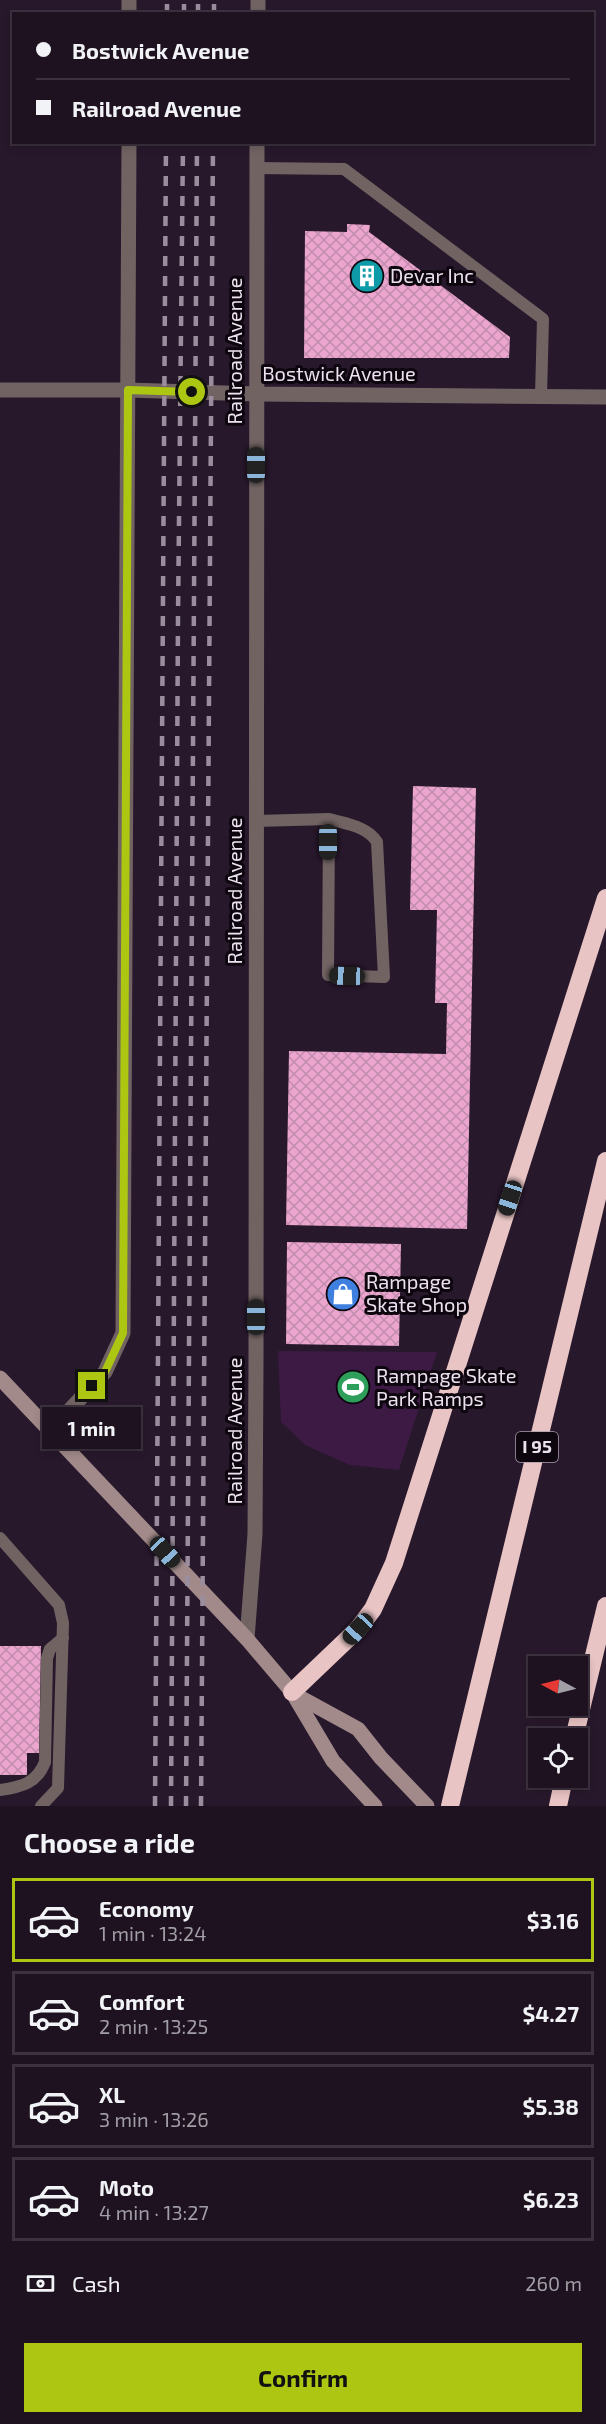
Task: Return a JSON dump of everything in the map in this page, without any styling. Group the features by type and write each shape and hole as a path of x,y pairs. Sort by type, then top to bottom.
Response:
{"highway":[{"path":"292,1692 358,1629 374,1609 394,1563 606,898"},
{"name":"I 95","path":"450,1806 606,1161"},
{"path":"576,1728 606,1606"},
{"path":"558,1806 562,1788"}],"main road":[{"path":"0,1378 247,1639 292,1692 333,1761 375,1806"},
{"path":"292,1692 358,1729 381,1758 427,1806"}],"street":[{"path":"51,1430 105,1372 123,1333 129,144"},
{"name":"Railroad Avenue","path":"247,1639 255,1523 257,144"},
{"name":"Bostwick Avenue","path":"0,390 606,397"}],"lane":[{"path":"257,168 345,169 543,319 541,396"},
{"path":"256,821 328,819 372,833 377,842 384,977 328,975 328,819"},
{"path":"0,1538 59,1605 63,1623 58,1788 41,1806"},
{"path":"0,1790 19,1787 33,1781 41,1773 45,1762 47,1659 50,1649 63,1638"}],"shaded area":[{"name":"Rampage Skate Park Ramps","path":"278,1351 437,1352 399,1470 350,1465 305,1445 281,1422"}],"building":[{"name":"Devar Inc","path":"347,224 370,225 369,232 510,337 509,358 304,358 305,231 347,232"},
{"path":"413,786 476,788 467,1229 286,1225 289,1051 446,1054 447,1003 435,1003 437,910 410,910"},
{"name":"Rampage Skate Shop","path":"287,1242 401,1244 399,1346 286,1344"},
{"path":"0,1646 41,1646 39,1753 27,1753 27,1775 0,1775"}],"railway":[{"path":"167,0 167,12"},
{"path":"184,0 184,12"},
{"path":"198,0 198,12"},
{"path":"214,0 214,12"},
{"path":"155,1806 166,144"},
{"path":"171,1806 183,144"},
{"path":"186,1806 197,144"},
{"path":"201,1806 213,144"}],"place":[{"name":"Devar Inc","path":"367,276"},
{"name":"Rampage Skate Shop","path":"343,1294"},
{"name":"Rampage Skate Park Ramps","path":"353,1387"}],"route":[{"path":"92,1386 105,1372 123,1333 128,390 192,392"}]}
